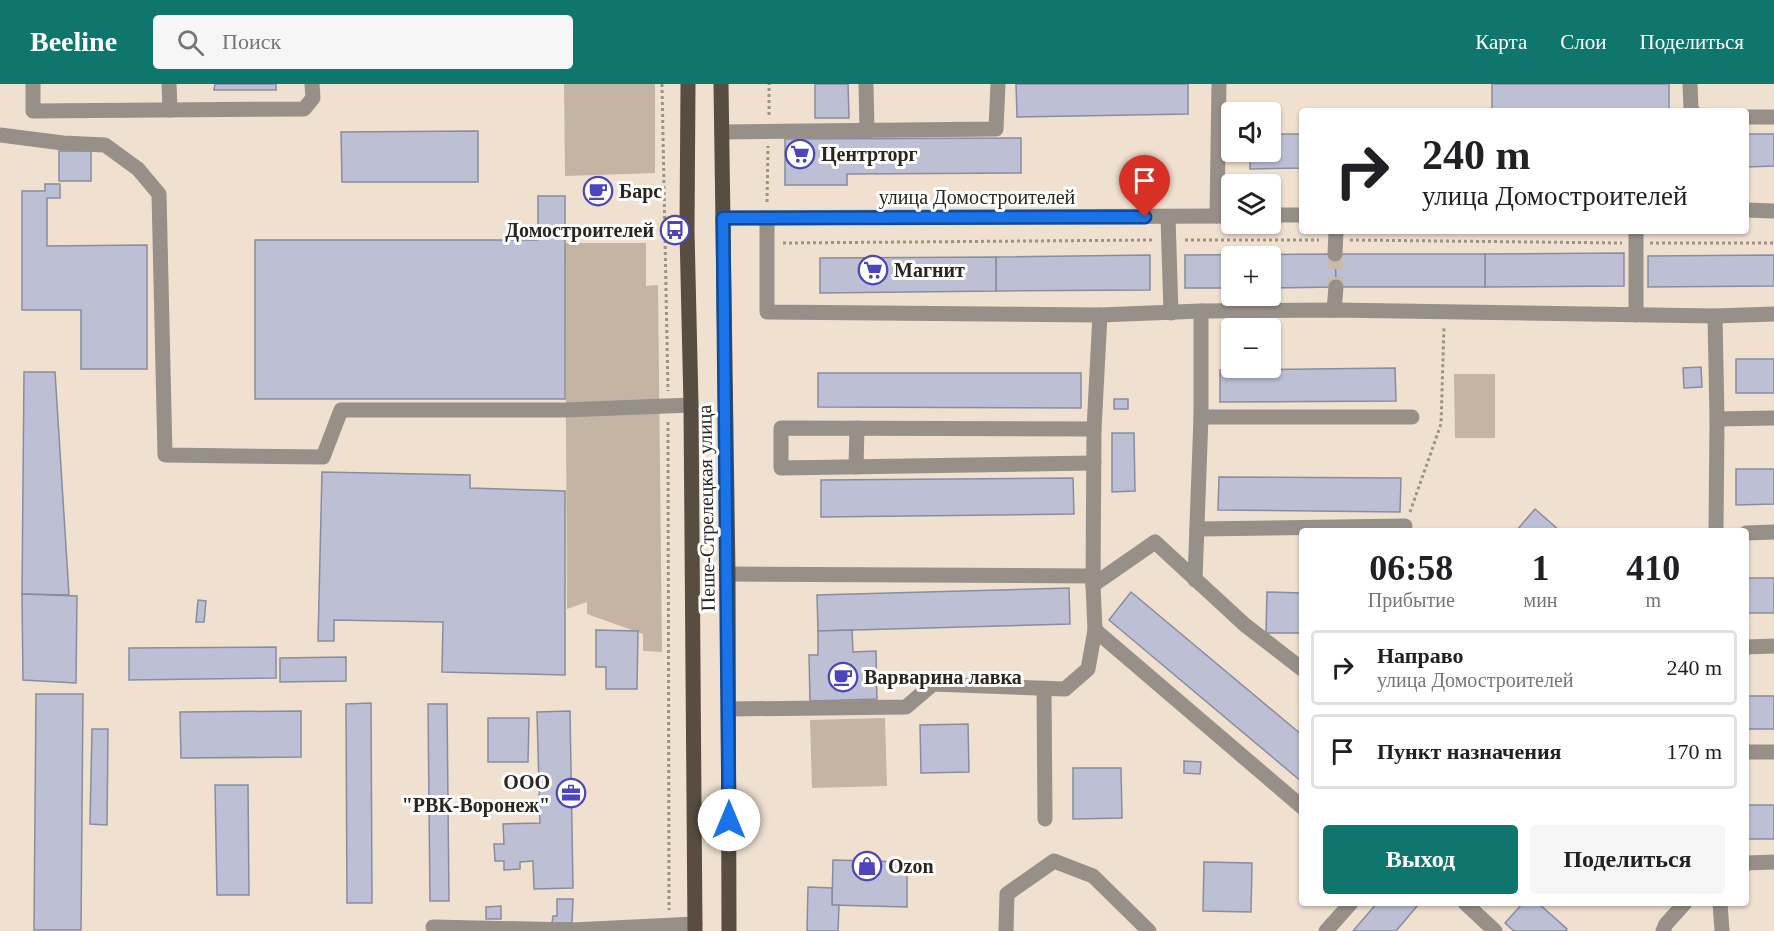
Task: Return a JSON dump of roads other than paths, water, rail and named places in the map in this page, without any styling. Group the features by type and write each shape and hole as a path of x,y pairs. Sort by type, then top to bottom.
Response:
{"main road":[{"name":"Пеше-Стрелецкая улица","path":"688,84 687,231 691,405 695,927"},
{"name":"Пеше-Стрелецкая улица","path":"721,84 728,574 729,931"}],"street":[{"path":"33,84 33,111 304,109 313,98 312,84"},
{"path":"169,84 170,110"},
{"path":"866,84 867,131"},
{"path":"722,132 996,129 998,84"},
{"path":"1219,84 1223,174"},
{"path":"1690,84 1691,108"},
{"path":"1749,117 1774,117"},
{"path":"0,135 63,143 105,145 138,169 159,194 165,455 323,457 342,410 565,410 691,405"},
{"path":"1749,210 1774,211"},
{"path":"1281,215 1299,215"},
{"name":"улица Домостроителей","path":"723,218 1221,216"},
{"path":"1168,217 1171,313"},
{"path":"767,218 767,312 1100,315 1201,311 1334,310 1714,316 1774,314"},
{"path":"1636,237 1636,315"},
{"path":"1334,310 1336,287"},
{"path":"1195,580 1201,417 1201,311"},
{"path":"729,709 906,706 933,684 1065,689 1088,669 1095,630 1094,429 1100,315"},
{"path":"1714,316 1717,419 1716,528"},
{"path":"1201,417 1412,417"},
{"path":"1717,419 1774,418"},
{"path":"1094,429 781,428 781,468 1094,463"},
{"path":"856,467 857,428"},
{"path":"1197,529 1405,526"},
{"path":"1749,533 1774,532"},
{"path":"728,574 1093,581 1155,542 1245,625 1299,667"},
{"path":"1095,630 1299,804"},
{"path":"1749,647 1774,646"},
{"path":"1280,651 1299,652"},
{"path":"1044,689 1045,819"},
{"path":"1749,752 1774,752"},
{"path":"1006,931 1007,894 1054,861 1093,876 1149,931"},
{"path":"1749,863 1774,862"},
{"path":"1326,931 1348,906"},
{"path":"1468,906 1495,931"},
{"path":"1663,931 1666,924 1682,906"},
{"path":"1720,906 1722,931"},
{"path":"433,927 572,930 695,927"}],"tunnel":[{"path":"1335,254 1336,287"}],"place":[{"name":"Центрторг","path":"800,154"},
{"name":"Барс","path":"598,191"},
{"name":"Домостроителей","path":"675,230"},
{"name":"Магнит","path":"873,270"},
{"name":"Варварина лавка","path":"843,677"},
{"name":"ООО \"РВК-Воронеж\"","path":"571,793"},
{"name":"Ozon","path":"867,866"}]}
